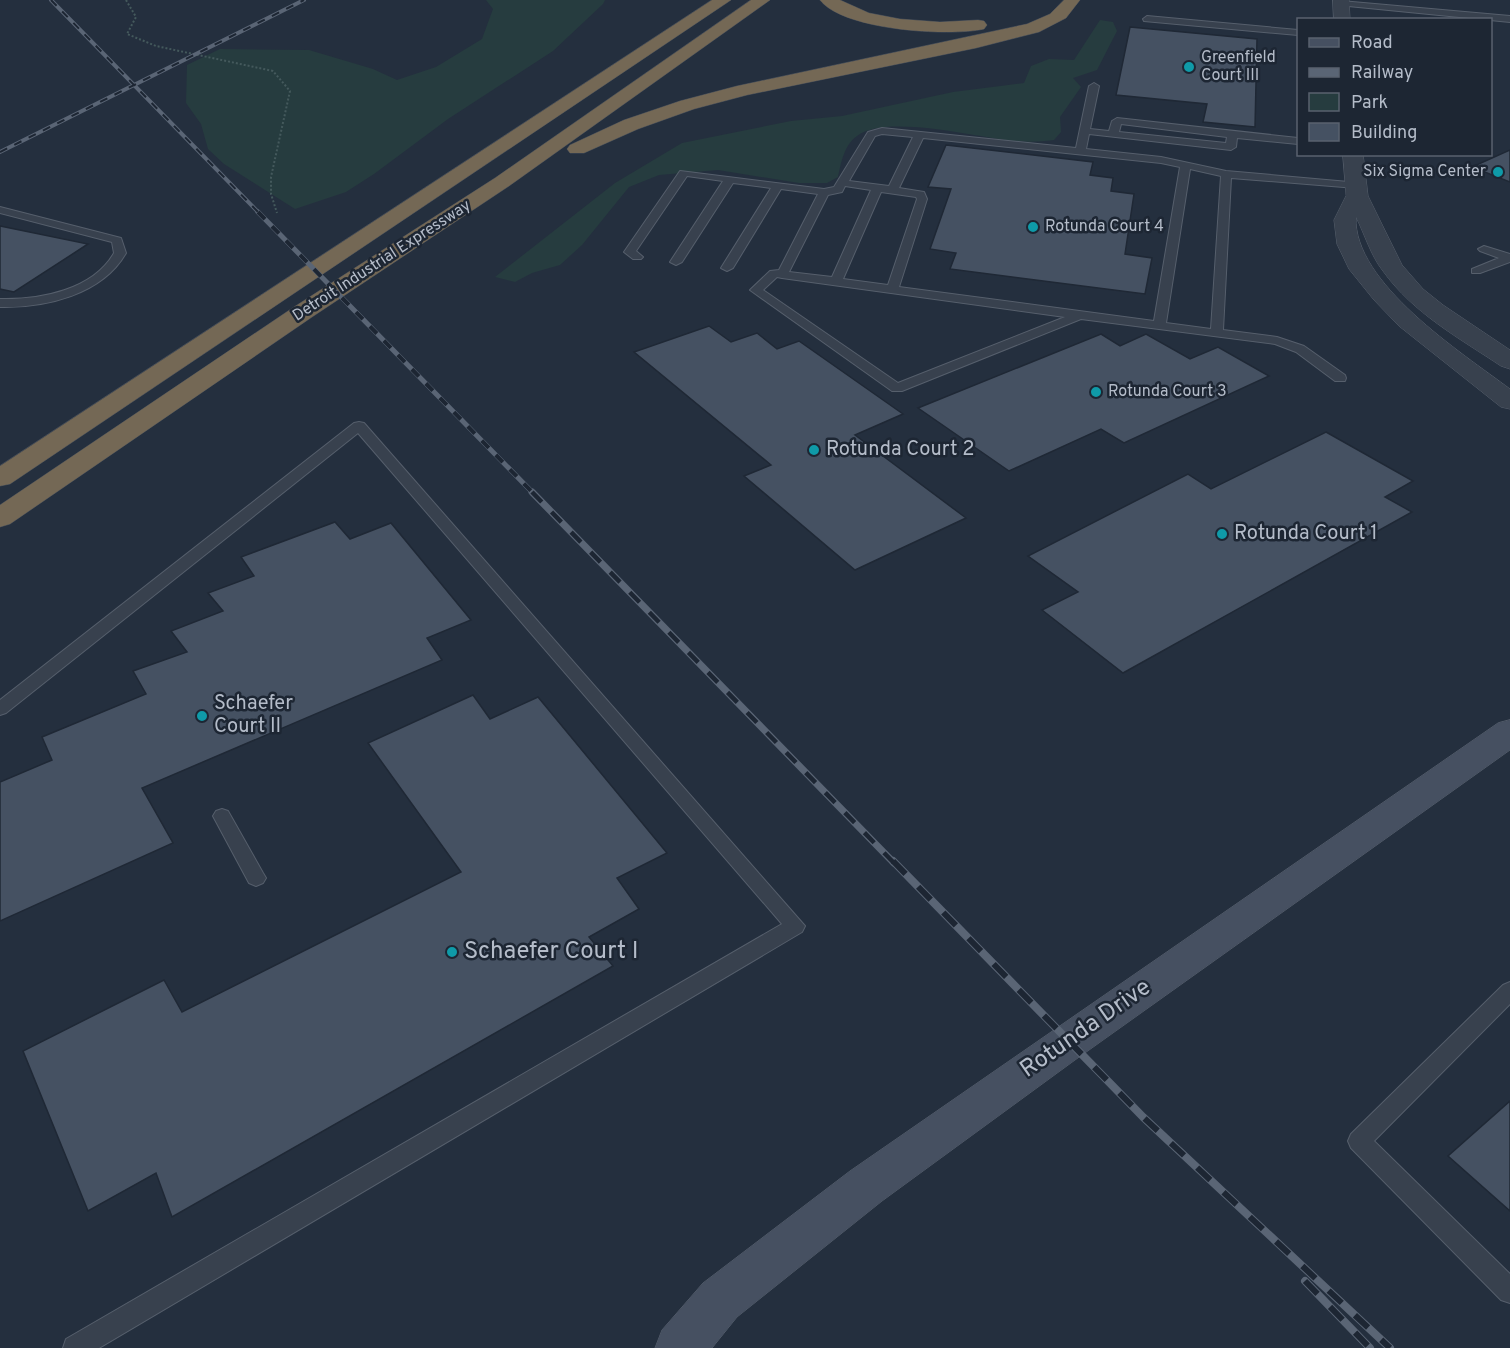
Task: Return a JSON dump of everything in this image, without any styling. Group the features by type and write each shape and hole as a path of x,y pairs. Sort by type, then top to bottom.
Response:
{"highway":[{"name":"Detroit Industrial Expressway","path":"0,478 723,0"},
{"name":"Detroit Industrial Expressway","path":"0,518 293,319 502,182 762,0"},
{"path":"828,0 844,9 869,18 929,27 979,24 1023,15 1031,10"},
{"path":"502,182 542,167 614,131 665,111 760,86 1010,34 1059,15 1067,10 1072,0"},
{"path":"554,111 668,15"}],"main road":[{"name":"Rotunda Drive","path":"680,1348 720,1300 866,1186 1510,732"}],"street":[{"path":"1353,156 1356,190 1378,243 1400,278 1434,310 1510,361"},
{"path":"1356,190 1345,221 1345,235 1367,277 1387,301 1415,327 1510,401"}],"lane":[{"path":"1396,0 1510,10"},
{"path":"1341,7 1510,19"},
{"path":"1146,19 1297,33"},
{"path":"1080,152 1094,86"},
{"path":"1085,130 1231,147 1232,135 1297,141"},
{"path":"637,258 630,252 684,173 824,192 838,190 871,134 882,131 1161,160 1226,174 1356,190"},
{"path":"893,189 920,134"},
{"path":"1159,326 1185,166"},
{"path":"1217,333 1226,174"},
{"path":"676,262 730,179"},
{"path":"844,183 920,194 922,199 892,290"},
{"path":"727,268 778,186"},
{"path":"836,282 878,187"},
{"path":"782,275 824,192"},
{"path":"0,210 117,240 120,254 112,268 75,291 47,298 0,303"},
{"path":"1484,249 1510,258"},
{"path":"1476,271 1510,258"},
{"path":"1080,315 897,388 756,290 774,273 1277,341 1299,349 1340,378"},
{"path":"0,709 359,426 795,926 75,1348"},
{"path":"222,816 256,878"},
{"path":"1510,991 1359,1141 1510,1291"}],"path":[{"path":"126,0 136,17 126,34 156,46 273,71 290,91 272,177 271,194 277,213"}],"green space":[{"path":"486,0 605,0 553,51 448,119 346,192 295,209 224,164 208,149 201,124 186,103 187,65 220,49 309,50 373,69 397,80 436,67 482,39 493,9"},
{"path":"1100,20 1113,22 1117,31 1097,70 1073,78 1081,87 1060,117 1061,132 1054,140 1012,141 932,129 888,127 871,130 857,136 849,144 838,177 827,183 799,183 718,170 659,175 629,187 582,245 560,265 532,273 515,282 495,277 615,183 682,143 791,121 842,116 953,92 1024,83 1031,66 1049,59 1074,60"}],"building":[{"name":"Greenfield Court III","path":"1130,27 1257,39 1255,127 1203,122 1207,104 1116,95"},
{"name":"Rotunda Court 4","path":"946,145 1093,162 1090,175 1113,178 1111,191 1134,194 1125,254 1152,258 1145,294 950,269 956,253 930,249 951,189 928,187"},
{"name":"Six Sigma Center","path":"1510,150 1510,182 1472,167"},
{"path":"0,226 88,244 14,292 0,289"},
{"name":"Rotunda Court 2","path":"709,326 731,342 757,333 777,349 799,341 903,414 855,435 966,518 855,570 744,476 771,465 634,352"},
{"name":"Rotunda Court 3","path":"1101,334 1120,346 1146,334 1190,359 1218,347 1269,376 1124,443 1101,429 1009,471 918,408"},
{"name":"Rotunda Court 1","path":"1326,432 1413,481 1385,497 1412,512 1123,673 1042,610 1078,592 1028,556 1188,474 1211,489"},
{"name":"Schaefer Court II","path":"335,522 350,539 391,523 471,620 427,638 442,660 142,788 173,843 0,921 0,782 52,760 42,737 146,694 133,671 187,652 171,631 223,611 208,593 254,576 241,557"},
{"name":"Schaefer Court I","path":"473,695 490,719 538,697 667,853 617,878 639,909 589,937 613,966 172,1217 156,1173 88,1211 23,1051 164,980 182,1012 461,872 368,743"},
{"path":"1510,1101 1510,1211 1448,1156"}],"railway":[{"path":"51,0 134,85"},
{"path":"134,85 304,0"},
{"path":"0,152 134,85"},
{"path":"134,85 260,214"},
{"path":"258,212 534,494"},
{"path":"532,492 894,863"},
{"path":"893,861 1143,1117 1390,1348"},
{"path":"1305,1281 1370,1348"}],"place":[{"name":"Greenfield Court III","path":"1189,67"},
{"name":"Six Sigma Center","path":"1498,172"},
{"name":"Rotunda Court 4","path":"1033,227"},
{"name":"Rotunda Court 3","path":"1096,392"},
{"name":"Rotunda Court 2","path":"814,450"},
{"name":"Rotunda Court 1","path":"1222,534"},
{"name":"Schaefer Court II","path":"202,716"},
{"name":"Schaefer Court I","path":"452,952"}]}
